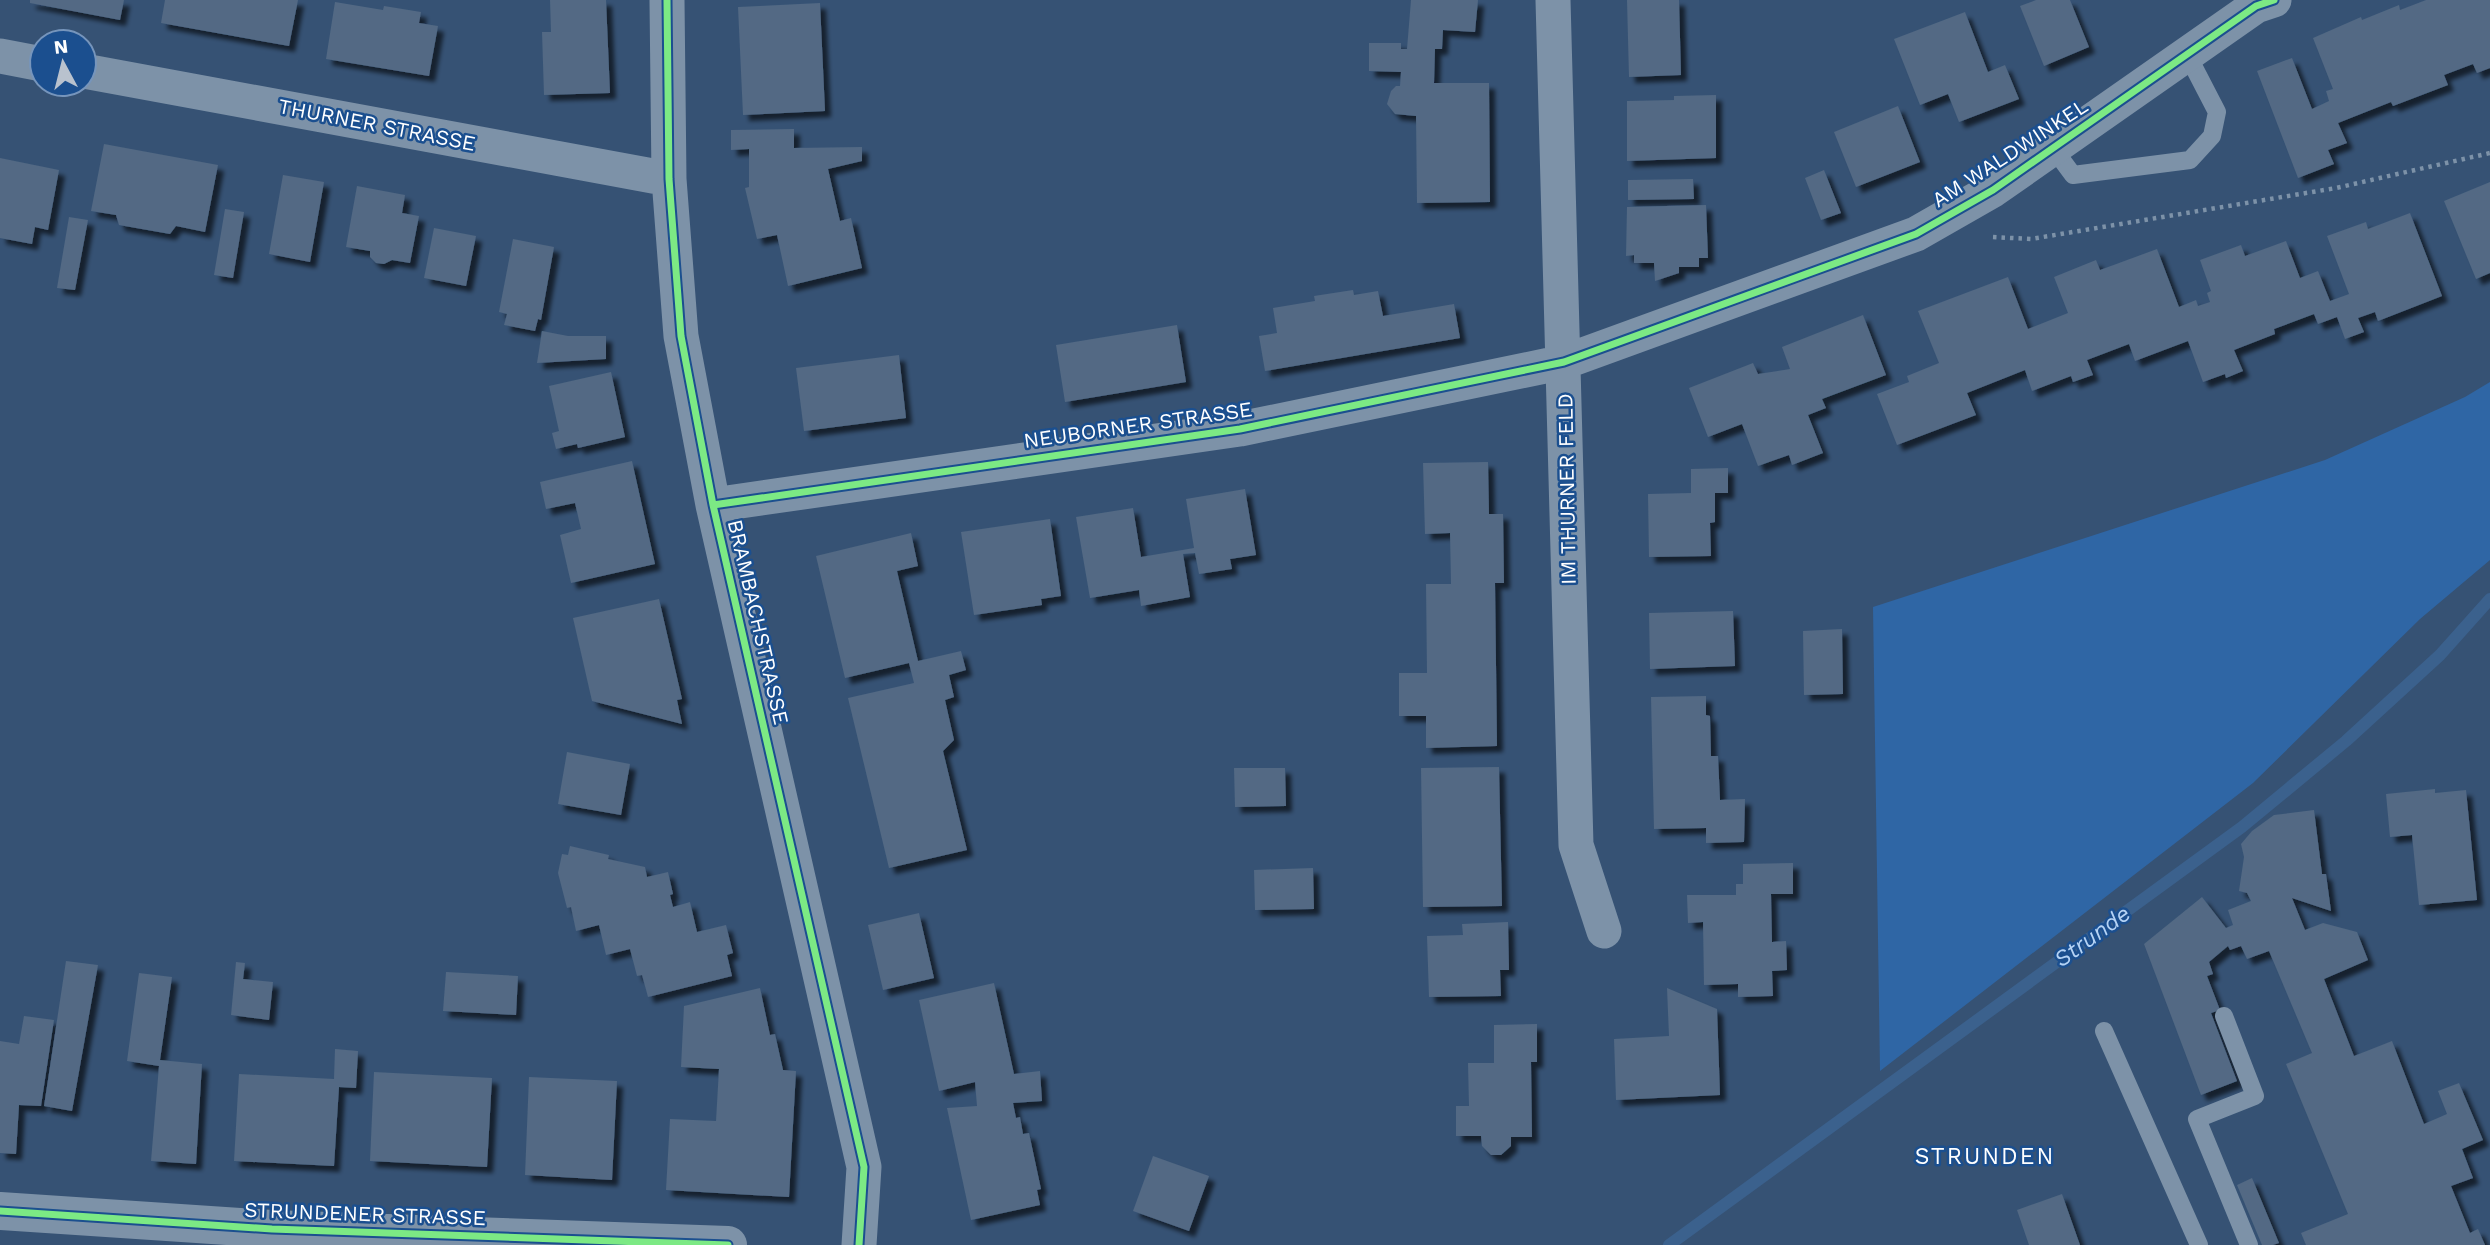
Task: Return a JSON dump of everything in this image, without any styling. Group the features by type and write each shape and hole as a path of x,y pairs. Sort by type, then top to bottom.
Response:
{"street":[{"name":"BRAMBACHSTRASSE","path":"667,0 669,179 681,336 713,505 864,1167 859,1245"},
{"name":"IM THURNER FELD","path":"1553,0 1576,845 1604,931"},
{"name":"AM WALDWINKEL","path":"1564,362 1916,234 1993,190 2261,2"},
{"path":"0,56 28,61"},
{"name":"THURNER STRASSE","path":"98,74 669,179"},
{"name":"NEUBORNER STRASSE","path":"713,505 1240,429 1564,362"},
{"name":"STRUNDENER STRASSE","path":"0,1211 272,1229 728,1245"}],"lane":[{"path":"2053,148 2073,175 2190,160 2213,136 2217,112 2187,54"},
{"path":"2224,1016 2255,1096 2197,1119 2249,1245"},
{"path":"2104,1031 2199,1245"}],"path":[{"path":"1992,237 2031,239 2323,191 2490,152"}],"shaded area":[{"path":"2490,382 2490,560 2420,619 2253,783 1880,1071 1873,607 2325,460 2465,397"}],"building":[{"path":"30,0 124,0 120,20 30,3"},
{"path":"165,0 298,0 289,46 161,23"},
{"path":"550,0 606,0 610,93 544,95 542,32 551,32"},
{"path":"1411,0 1478,0 1475,32 1443,30 1442,49 1435,49 1434,83 1489,83 1490,202 1417,203 1416,116 1395,114 1387,104 1391,91 1400,86 1401,72 1369,71 1369,43 1401,43 1401,49 1407,49"},
{"path":"1627,0 1679,0 1681,75 1629,77"},
{"path":"2036,0 2070,0 2089,47 2044,66 2020,6"},
{"path":"2426,0 2490,0 2490,68 2477,73 2473,64 2444,75 2448,85 2393,106 2391,102 2338,123 2347,143 2328,150 2334,164 2298,178 2257,71 2292,58 2312,109 2329,101 2326,91 2333,89 2313,38 2361,17 2362,20 2399,5 2400,10"},
{"path":"335,2 383,10 384,6 421,12 419,23 438,26 429,76 326,59"},
{"path":"820,3 825,111 743,115 738,7"},
{"path":"1965,12 1988,72 2005,65 2019,99 1959,122 1948,94 1920,105 1894,39"},
{"path":"1716,95 1716,158 1627,161 1627,101 1674,100 1674,96"},
{"path":"1898,106 1920,162 1856,187 1834,132"},
{"path":"794,129 794,148 862,147 862,161 828,169 840,221 851,218 862,268 788,286 777,235 757,239 745,188 749,187 749,149 731,150 731,130"},
{"path":"104,144 218,165 205,232 176,226 170,234 119,225 116,215 91,211"},
{"path":"0,158 59,170 48,230 35,227 32,244 0,238"},
{"path":"1824,170 1841,213 1821,220 1805,178"},
{"path":"283,175 324,182 310,262 269,254"},
{"path":"1693,179 1694,199 1628,200 1628,180"},
{"path":"2490,182 2490,273 2476,279 2444,201"},
{"path":"357,186 405,195 402,213 419,216 410,263 392,260 384,264 376,263 370,257 370,251 346,247"},
{"path":"1706,205 1708,258 1699,258 1699,267 1679,267 1679,273 1655,281 1654,263 1634,263 1634,255 1626,256 1627,207"},
{"path":"225,209 244,212 233,278 214,275"},
{"path":"2410,213 2442,296 2378,321 2375,312 2358,318 2364,332 2345,339 2337,317 2318,324 2314,314 2274,329 2275,334 2234,350 2243,371 2226,378 2225,374 2203,382 2188,341 2135,361 2129,344 2087,360 2093,375 2073,382 2071,376 2032,391 2025,370 1967,393 1976,415 1897,445 1877,394 1909,382 1907,376 1939,363 1918,311 2008,277 2028,329 2068,313 2054,277 2096,260 2100,270 2157,249 2179,307 2196,300 2198,306 2210,302 2207,293 2211,291 2200,260 2241,245 2245,256 2286,241 2300,278 2318,271 2330,301 2349,294 2327,236 2366,222 2368,229"},
{"path":"69,217 88,220 75,290 57,288"},
{"path":"434,228 476,236 466,286 424,278"},
{"path":"513,239 554,247 541,320 538,319 535,331 504,325 507,314 499,312"},
{"path":"1353,290 1354,295 1378,291 1383,316 1454,304 1460,338 1265,371 1259,336 1277,333 1273,308 1315,301 1314,296"},
{"path":"1863,315 1886,375 1822,399 1826,408 1808,415 1823,453 1792,465 1789,455 1758,466 1742,424 1708,437 1689,388 1753,363 1758,374 1790,369 1782,347"},
{"path":"1177,325 1186,382 1065,402 1056,345"},
{"path":"542,331 568,336 606,336 606,359 537,363"},
{"path":"899,355 906,418 804,431 796,368"},
{"path":"611,372 625,437 578,448 577,444 556,449 552,433 559,431 549,386"},
{"path":"632,461 655,564 571,583 560,535 581,529 575,503 546,509 540,482"},
{"path":"1488,462 1489,514 1503,514 1504,583 1495,583 1497,746 1426,748 1426,716 1399,716 1399,673 1427,673 1426,584 1451,584 1450,533 1425,534 1423,463"},
{"path":"1728,468 1728,493 1715,493 1715,522 1710,523 1711,556 1649,557 1648,494 1691,493 1691,469"},
{"path":"1245,489 1256,555 1230,559 1232,569 1199,574 1195,553 1183,554 1190,597 1141,606 1139,590 1090,598 1076,517 1133,508 1141,557 1194,548 1186,499"},
{"path":"1050,519 1061,596 1041,599 1042,605 974,615 961,532"},
{"path":"911,533 918,566 897,571 918,661 961,651 966,670 949,675 954,697 945,700 954,740 943,751 967,850 889,868 848,698 914,683 909,663 845,678 816,556"},
{"path":"659,599 682,699 677,700 682,724 592,701 573,618"},
{"path":"1733,611 1735,666 1650,669 1649,613"},
{"path":"1842,629 1843,694 1804,695 1803,631"},
{"path":"1706,696 1706,715 1710,716 1711,756 1718,756 1720,800 1745,799 1744,842 1706,843 1706,828 1654,829 1651,697"},
{"path":"567,752 630,764 621,815 558,804"},
{"path":"1499,767 1502,906 1423,907 1421,768"},
{"path":"1234,768 1285,768 1286,806 1235,807"},
{"path":"2435,789 2435,793 2466,790 2477,900 2419,905 2412,835 2390,837 2386,794"},
{"path":"2314,810 2322,874 2326,874 2331,911 2292,898 2305,930 2323,923 2357,932 2368,960 2324,979 2354,1056 2392,1041 2424,1124 2447,1114 2438,1091 2459,1083 2483,1140 2462,1149 2473,1178 2451,1186 2470,1233 2478,1229 2485,1245 2306,1245 2301,1233 2348,1214 2286,1064 2312,1053 2269,951 2247,959 2241,946 2230,950 2228,946 2209,962 2213,974 2207,976 2220,1010 2211,1013 2237,1081 2201,1095 2144,944 2202,897 2226,928 2233,925 2228,910 2251,901 2247,893 2239,891 2244,857 2241,844 2252,831 2274,815"},
{"path":"570,846 609,855 608,859 645,867 647,877 668,872 673,907 690,902 697,932 726,925 733,953 727,955 732,976 648,997 642,975 637,976 630,949 606,955 599,925 576,931 571,907 567,908 558,873 562,854 568,855"},
{"path":"1793,863 1793,894 1771,894 1772,942 1786,941 1787,970 1772,971 1773,996 1738,997 1738,984 1704,985 1703,922 1688,923 1687,895 1736,895 1736,884 1743,884 1743,864"},
{"path":"1313,868 1314,909 1255,910 1254,870"},
{"path":"919,913 934,978 883,990 868,925"},
{"path":"1508,922 1509,970 1500,970 1501,996 1429,997 1427,936 1463,935 1462,924"},
{"path":"66,961 98,965 72,1111 44,1106"},
{"path":"236,962 245,963 243,979 273,982 269,1020 231,1015"},
{"path":"446,972 518,976 516,1015 443,1011"},
{"path":"139,973 172,977 160,1060 202,1064 196,1164 151,1161 159,1066 127,1061"},
{"path":"994,983 1014,1074 1040,1071 1042,1101 1013,1103 1016,1118 1020,1117 1023,1134 1029,1133 1041,1189 1037,1190 1040,1205 971,1220 947,1108 977,1106 975,1082 939,1091 919,1000"},
{"path":"760,988 770,1035 775,1034 783,1070 796,1071 789,1197 666,1190 670,1119 716,1121 719,1069 681,1067 684,1006"},
{"path":"1667,988 1717,1009 1720,1095 1616,1100 1614,1039 1669,1036"},
{"path":"24,1016 54,1020 41,1106 19,1105 16,1154 0,1153 0,1041 19,1044"},
{"path":"1537,1024 1537,1062 1531,1062 1532,1137 1511,1137 1511,1146 1501,1155 1491,1155 1482,1146 1481,1136 1456,1136 1456,1106 1469,1106 1468,1063 1494,1063 1494,1025"},
{"path":"335,1049 358,1051 356,1088 339,1087 334,1166 234,1161 239,1074 334,1079"},
{"path":"374,1072 492,1078 487,1167 370,1161"},
{"path":"529,1077 617,1081 612,1180 525,1175"},
{"path":"1153,1156 1209,1176 1189,1231 1133,1211"},
{"path":"2252,1178 2279,1243 2262,1245 2237,1185"},
{"path":"2062,1194 2080,1245 2029,1245 2017,1210"}],"waterway":[{"name":"Strunde","path":"1669,1245 2242,827 2346,741 2440,655 2490,599"}],"cycle path":[{"path":"667,0 669,179 681,336 713,505 864,1167 859,1245"},
{"path":"713,505 1240,429 1564,362 1916,234 1993,190 2256,6 2274,0"},
{"path":"0,1211 272,1229 728,1245"}],"district":[{"name":"STRUNDEN","path":"1985,1156"}]}
